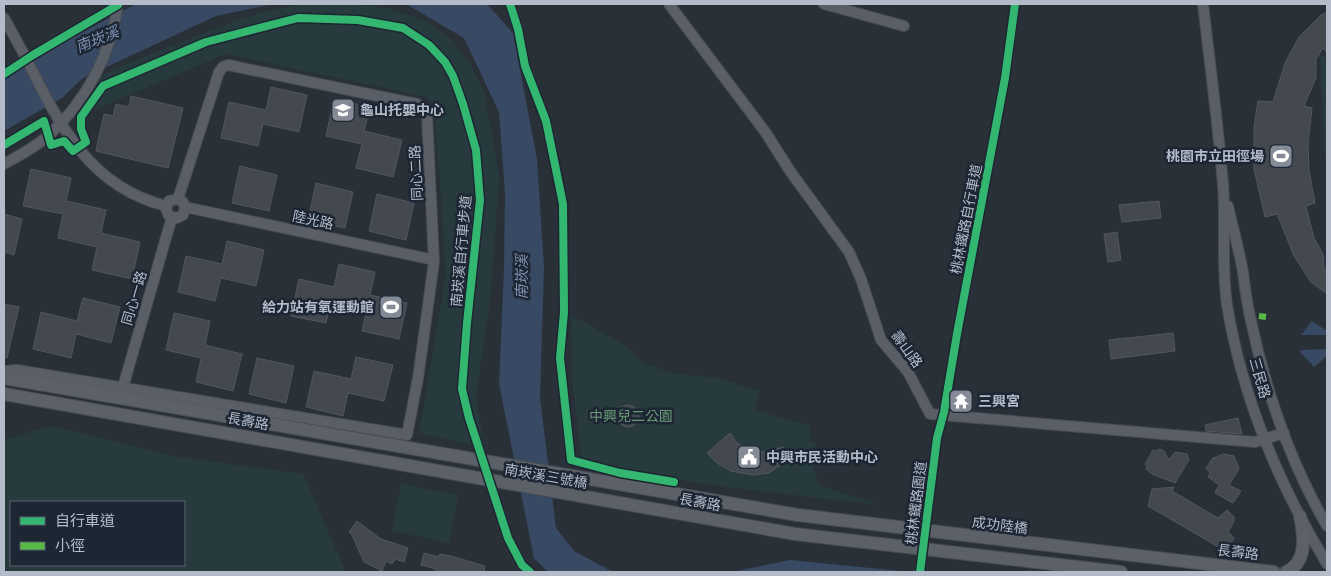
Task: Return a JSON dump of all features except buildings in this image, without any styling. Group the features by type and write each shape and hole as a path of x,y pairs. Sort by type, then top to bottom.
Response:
{"main road":[{"name":"長壽路","path":"4,378 478,461"},
{"name":"長壽路","path":"4,394 487,480"},
{"name":"南崁溪三號橋","path":"478,461 603,482"},
{"name":"南崁溪三號橋","path":"487,480 600,500"},
{"name":"長壽路","path":"603,482 798,515"},
{"name":"長壽路","path":"600,500 795,534 1121,572"},
{"name":"成功陸橋","path":"798,515 938,533 1198,562"},
{"path":"1286,572 1295,567 1301,557 1304,535 1300,516"},
{"name":"長壽路","path":"1198,562 1246,570 1274,572"}],"street":[{"path":"4,164 49,135 74,109 95,74 110,43 118,4"},
{"name":"壽山路","path":"669,4 766,133 790,171 849,252 861,279 881,340 908,372 930,414 1255,442 1284,434"},
{"path":"824,4 904,26"},
{"name":"三民路","path":"1203,4 1223,185 1224,274 1227,304 1245,380 1265,440 1300,516 1327,564"},
{"path":"4,18 51,109 85,158 113,183 139,197 166,206"},
{"name":"同心二路","path":"183,205 219,72 222,67 228,65 418,104 424,108 427,115 434,261 418,378 407,436"},
{"name":"三民路","path":"1223,185 1242,272 1250,321 1266,378 1284,434 1307,488 1327,526"},
{"path":"172,199 183,205 180,217 172,217 166,211 166,206 172,199"},
{"name":"陸光路","path":"183,205 434,261"},
{"name":"同心一路","path":"123,387 172,217"},
{"name":"長壽路","path":"4,372 17,370 407,436"}],"green space":[{"path":"304,4 356,4 387,8 427,21 453,40 470,64 485,94 499,176 489,307 476,397 484,447 419,433 446,275 435,111 427,97 226,54 91,111 99,77 158,51 235,21 276,9"},
{"path":"1320,56 1327,56 1327,198"},
{"name":"中興兒二公園","path":"571,315 628,347 643,363 671,373 718,378 759,391 755,410 810,426 810,441 816,443 813,466 818,485 881,505 693,482 582,459 572,383"},
{"path":"50,426 178,457 303,474 346,572 4,572 4,440"},
{"path":"401,484 458,495 449,543 392,531"}],"water":[{"name":"南崁溪","path":"136,4 273,4 216,16 83,78 62,98 4,131 4,77 42,53"},
{"name":"南崁溪","path":"406,4 487,4 513,33 537,159 544,267 540,398 556,528 574,551 613,572 548,572 534,558 499,384 505,193 499,112 464,38"},
{"path":"1312,321 1327,331 1327,335 1301,335"},
{"path":"1327,349 1327,356 1314,367 1300,352 1301,350"},
{"path":"790,560 911,572 732,572"}],"marked path":[{"path":"1259,316 1266,317"}],"cycle path":[{"path":"510,4 518,29 525,66 546,121 563,204 564,312 560,358 571,460 620,473 674,482"},
{"name":"桃林鐵路自行車道","path":"920,572 937,438 944,412 1005,78 1015,4"},
{"path":"4,74 118,5"},
{"name":"南崁溪自行車步道","path":"4,145 44,121 51,145 64,141 73,151 86,142 81,129 81,117 103,86 206,42 298,18 358,20 403,28 429,45 445,62 453,76 476,150 480,200 462,389 469,418 508,538 522,565 530,572"}],"place":[{"name":"龜山托嬰中心","path":"343,110"},
{"name":"桃園市立田徑場","path":"1281,156"},
{"name":"給力站有氧運動館","path":"391,307"},
{"name":"三興宮","path":"961,401"},
{"name":"中興市民活動中心","path":"749,457"}]}
